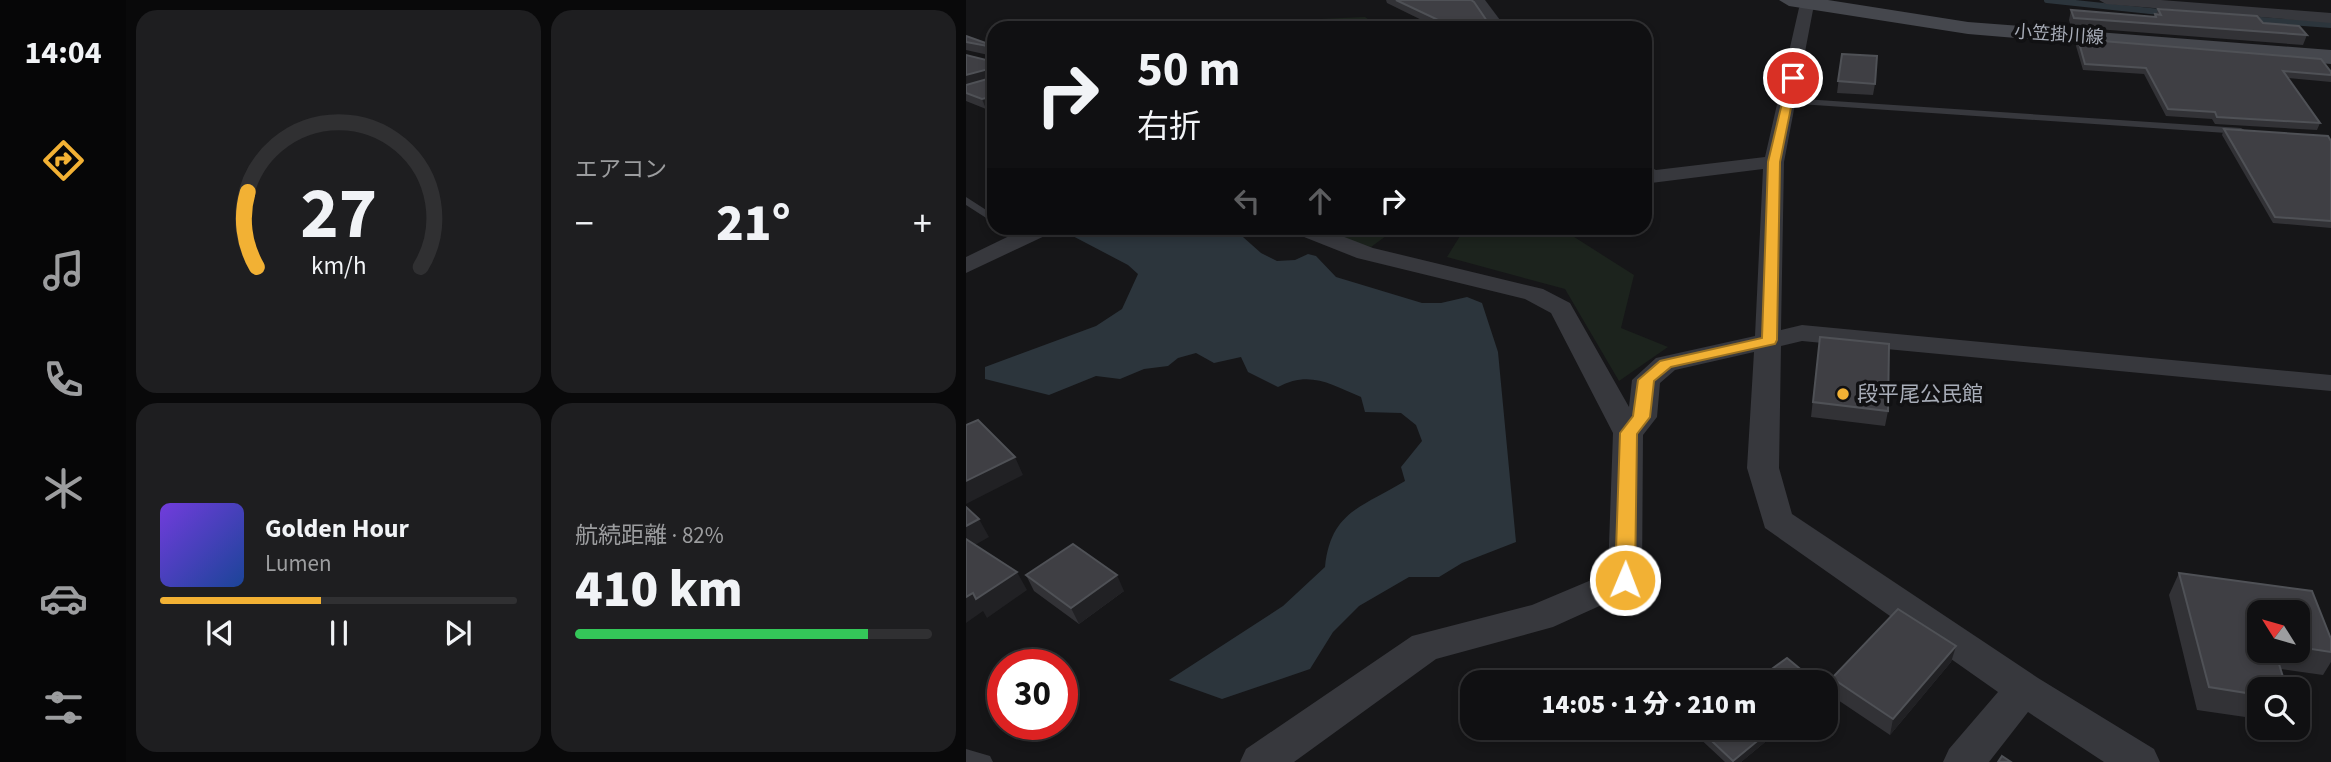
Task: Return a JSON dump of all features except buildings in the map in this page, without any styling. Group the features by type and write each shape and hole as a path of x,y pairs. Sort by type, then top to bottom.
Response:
{"main road":[{"name":"小笠掛川線","path":"1789,0 1968,28 2331,57"}],"street":[{"path":"1478,0 1493,21"},
{"path":"2106,0 2331,18"},
{"path":"1814,2 1806,8 1774,162 1770,340 1765,376 1763,468 1777,520 2024,689 2139,762"},
{"path":"1652,177 1774,162"},
{"path":"966,266 1012,235"},
{"path":"1261,762 1425,647 1540,617 1625,580 1628,433 1560,308 1534,294 1365,253 1320,235"},
{"path":"1628,433 1642,417 1646,380 1666,364 1802,332 2331,383"},
{"path":"1964,762 2024,689"}],"lane":[{"path":"1788,101 2248,132"},
{"path":"966,200 987,215"},
{"path":"966,758 983,762"}],"shaded area":[{"path":"1365,17 1371,21 1295,21"},
{"path":"1071,235 1236,235 1277,261 1295,260 1308,254 1316,256 1336,277 1422,303 1441,303 1467,297 1482,303 1498,352 1516,542 1462,563 1439,577 1409,577 1359,606 1333,632 1310,669 1222,699 1169,680 1283,606 1325,567 1328,548 1341,522 1362,505 1405,481 1401,467 1422,441 1416,425 1401,413 1365,412 1361,397 1320,381 1300,380 1278,387 1248,372 1241,357 1214,363 1196,353 1178,358 1168,366 1144,369 1120,379 1096,376 1049,395 985,379 985,367 1096,326 1122,309 1138,274 1128,265"},
{"path":"1333,235 1387,235 1371,247"},
{"path":"1461,235 1571,235 1634,275 1621,328 1668,347 1619,381 1565,289 1447,257"}],"waterway":[{"path":"2047,0 2169,13"},
{"path":"2248,19 2331,25"}],"place":[{"name":"段平尾公民館","path":"1843,394"}],"route":[{"path":"1625,580 1628,433 1642,417 1646,380 1666,364 1770,340 1774,162 1793,78"}]}
